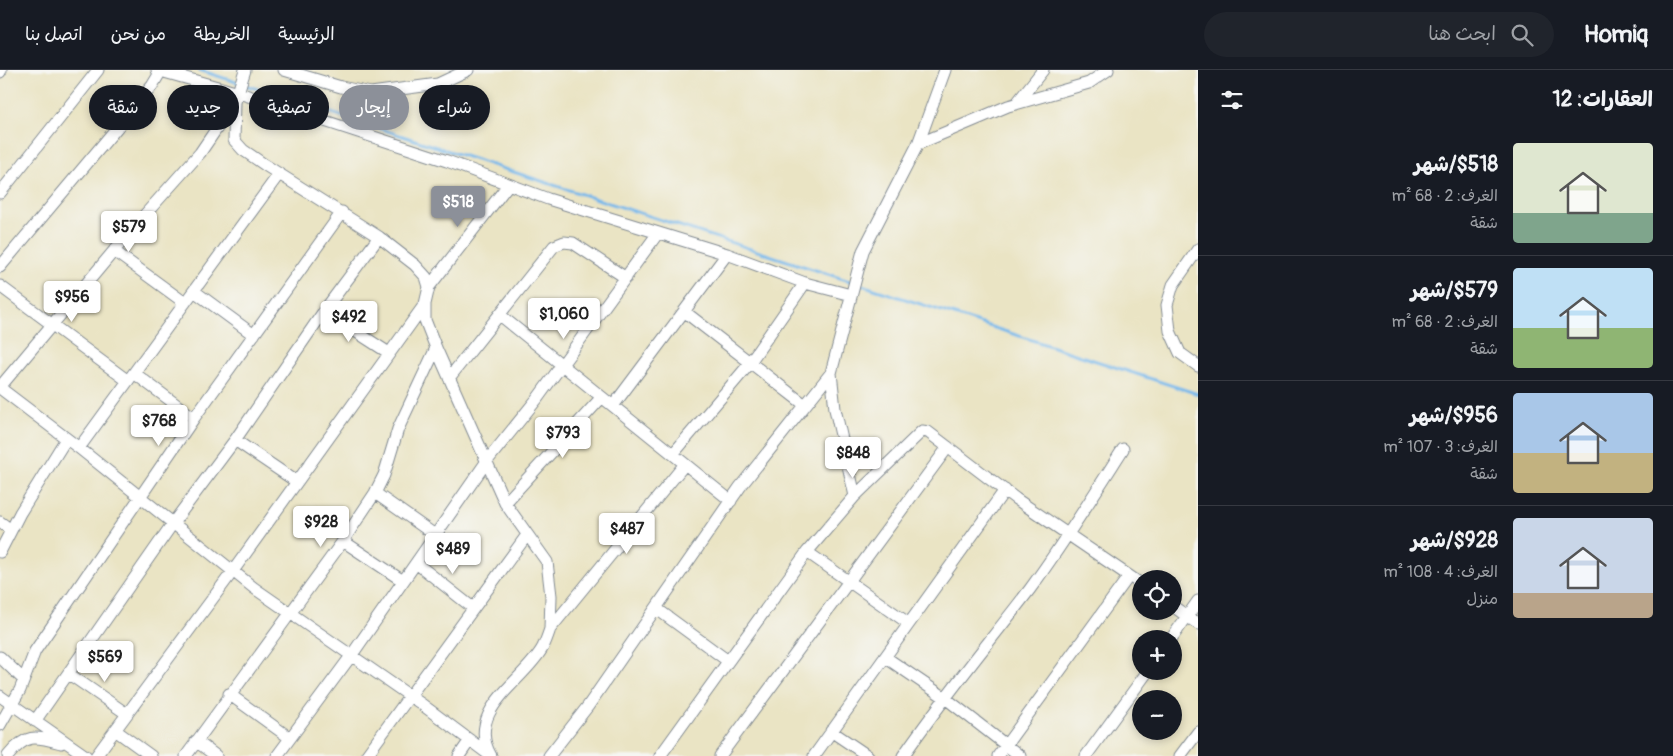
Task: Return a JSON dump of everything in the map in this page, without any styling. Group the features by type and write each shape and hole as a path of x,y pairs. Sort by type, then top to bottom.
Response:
{"street":[{"path":"0,193 98,70"},
{"path":"239,90 245,70"},
{"path":"284,70 340,87 371,93 438,84 468,70"},
{"path":"855,496 834,409 831,372 863,250 918,144 945,70"},
{"path":"1016,104 1042,70"},
{"path":"918,144 1016,104 1089,83 1108,70"},
{"path":"0,267 152,86 159,71 201,85"},
{"path":"239,98 447,161 508,185 727,254 805,283 850,295"},
{"path":"215,130 200,153 51,324 0,387 233,571 410,696 491,756"},
{"path":"235,130 234,140 243,150 379,237 415,265 426,277 429,287"},
{"path":"79,448 279,174"},
{"path":"491,756 486,746 483,731 488,716 503,694 543,648 550,629 551,596 546,562 505,503 448,378 425,320 425,304 429,287 508,185"},
{"path":"0,725 24,680 35,651 194,418 342,212"},
{"path":"277,756 351,656 487,461 562,365 658,233"},
{"path":"35,721 173,523 235,440 324,311 379,237"},
{"path":"448,378 554,246 564,242 573,243 626,278"},
{"path":"1198,249 1173,285 1167,305 1170,331 1180,353 1198,366"},
{"path":"114,251 185,303"},
{"path":"612,406 685,312 727,254"},
{"path":"673,454 750,362 805,283"},
{"path":"0,286 51,324 194,418"},
{"path":"194,291 254,335"},
{"path":"96,756 233,571 425,304"},
{"path":"324,311 389,353"},
{"path":"685,312 805,405"},
{"path":"500,315 731,501"},
{"path":"186,756 229,694 343,541 375,493 384,475 398,430 436,348"},
{"path":"549,756 588,706 731,501 831,372"},
{"path":"505,503 602,397"},
{"path":"660,756 807,552 855,496 922,431 928,432 1068,536 1132,578"},
{"path":"0,552 11,530 66,439"},
{"path":"235,440 297,482"},
{"path":"720,756 948,447"},
{"path":"903,756 944,697 1030,588 1068,536 1123,449"},
{"path":"550,629 685,464"},
{"path":"814,756 1005,490"},
{"path":"375,493 435,535"},
{"path":"0,522 11,530"},
{"path":"366,756 527,535"},
{"path":"343,541 403,582"},
{"path":"807,552 908,623"},
{"path":"416,563 473,608"},
{"path":"998,756 1129,576"},
{"path":"1177,630 1198,601"},
{"path":"657,609 728,661"},
{"path":"1182,613 1198,624"},
{"path":"0,657 24,680"},
{"path":"885,657 944,697 1020,756"},
{"path":"69,674 127,714"},
{"path":"1088,755 1142,680"},
{"path":"229,694 290,738"},
{"path":"0,696 86,756"},
{"path":"115,730 151,756"},
{"path":"831,731 868,756"},
{"path":"1180,756 1198,732"},
{"path":"8,756 17,744 27,738 40,737 72,746"},
{"path":"459,756 470,740"},
{"path":"196,741 216,756"}],"waterway":[{"path":"199,70 1198,394"}]}
